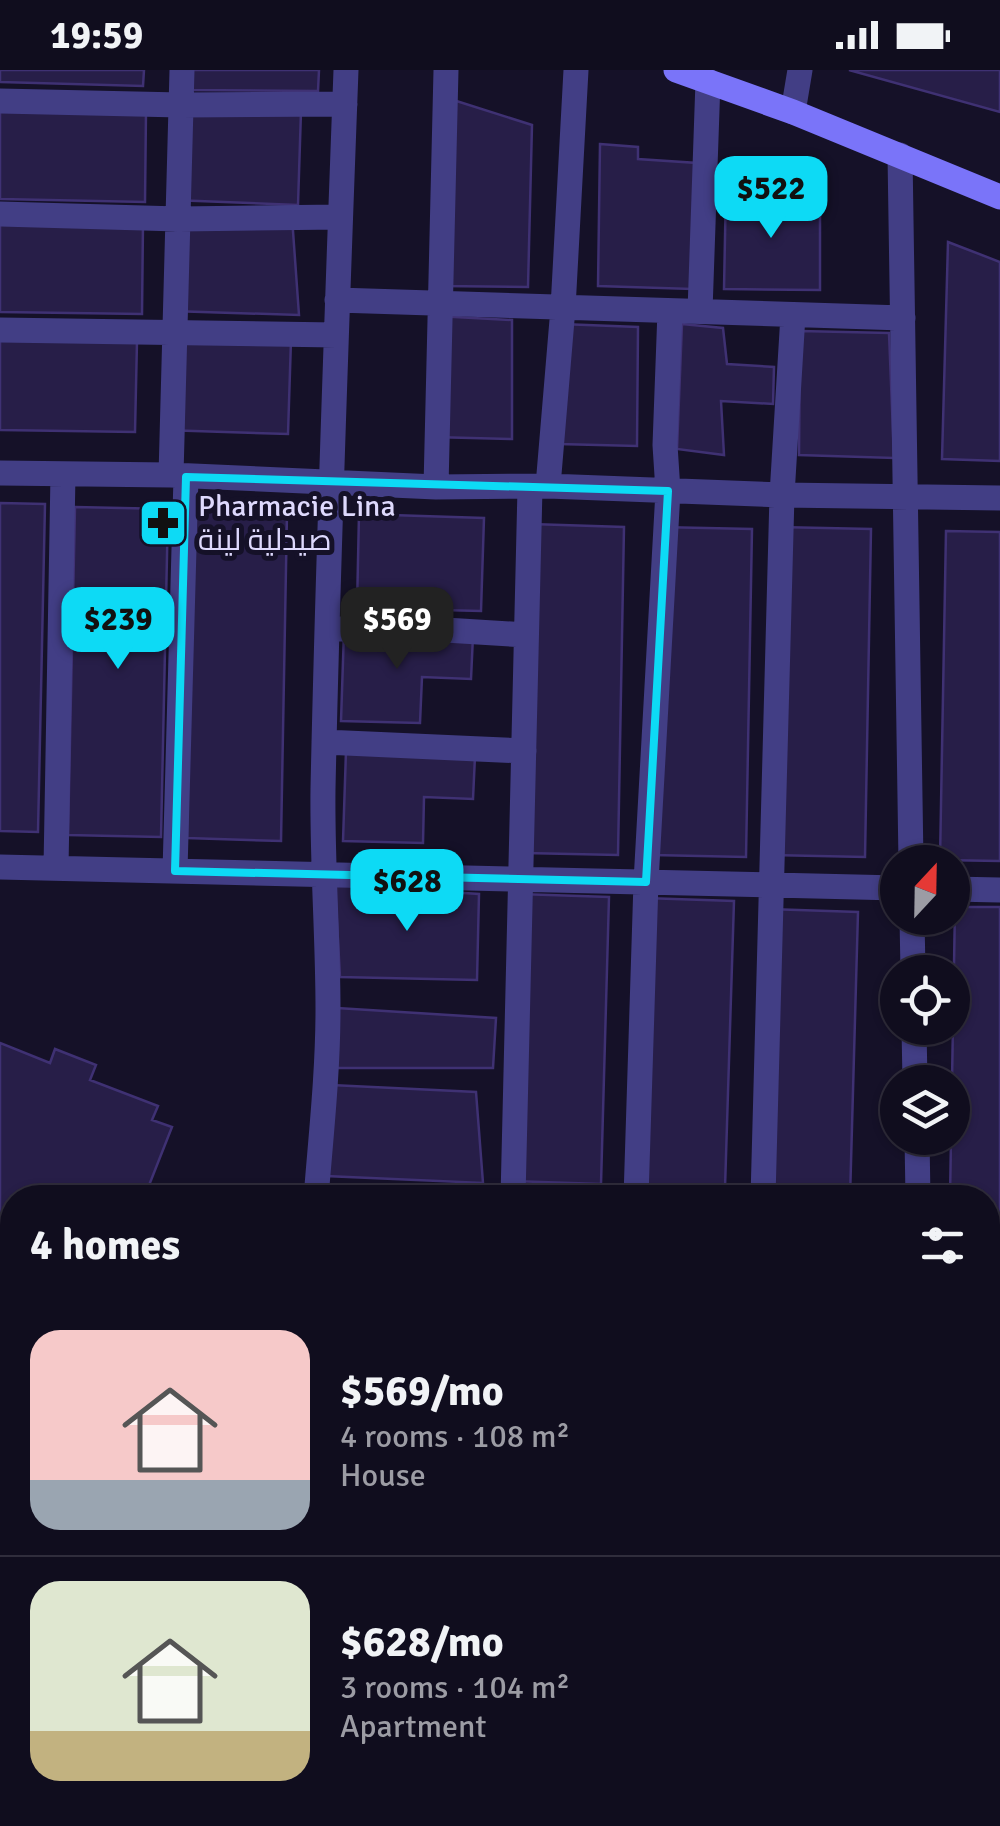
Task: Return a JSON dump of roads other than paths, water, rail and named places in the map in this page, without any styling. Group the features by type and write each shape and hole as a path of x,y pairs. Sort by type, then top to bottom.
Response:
{"street":[{"path":"175,871 176,334 182,70"},
{"path":"317,1185 328,1026 322,874 324,742 346,70"},
{"path":"436,487 446,70"},
{"path":"514,1185 526,635 539,487 563,308 576,70"},
{"path":"676,70 793,112 1000,197"},
{"path":"793,112 800,70"},
{"path":"700,312 708,81"},
{"path":"0,101 181,106 344,104"},
{"path":"900,155 911,845"},
{"path":"0,214 178,219 340,217"},
{"path":"337,300 903,318"},
{"path":"636,1185 646,882 668,491 665,445 670,311"},
{"path":"763,1185 782,495 793,314"},
{"path":"0,330 336,335"},
{"path":"0,474 1000,498"},
{"path":"56,868 63,474"},
{"path":"327,629 428,629 526,635"},
{"path":"324,742 524,751"},
{"path":"0,867 880,888"},
{"path":"970,889 1000,890"},
{"path":"917,1155 918,1185"}],"place":[{"name":"Pharmacie Lina صيدلية لينة","path":"163,523"}]}
